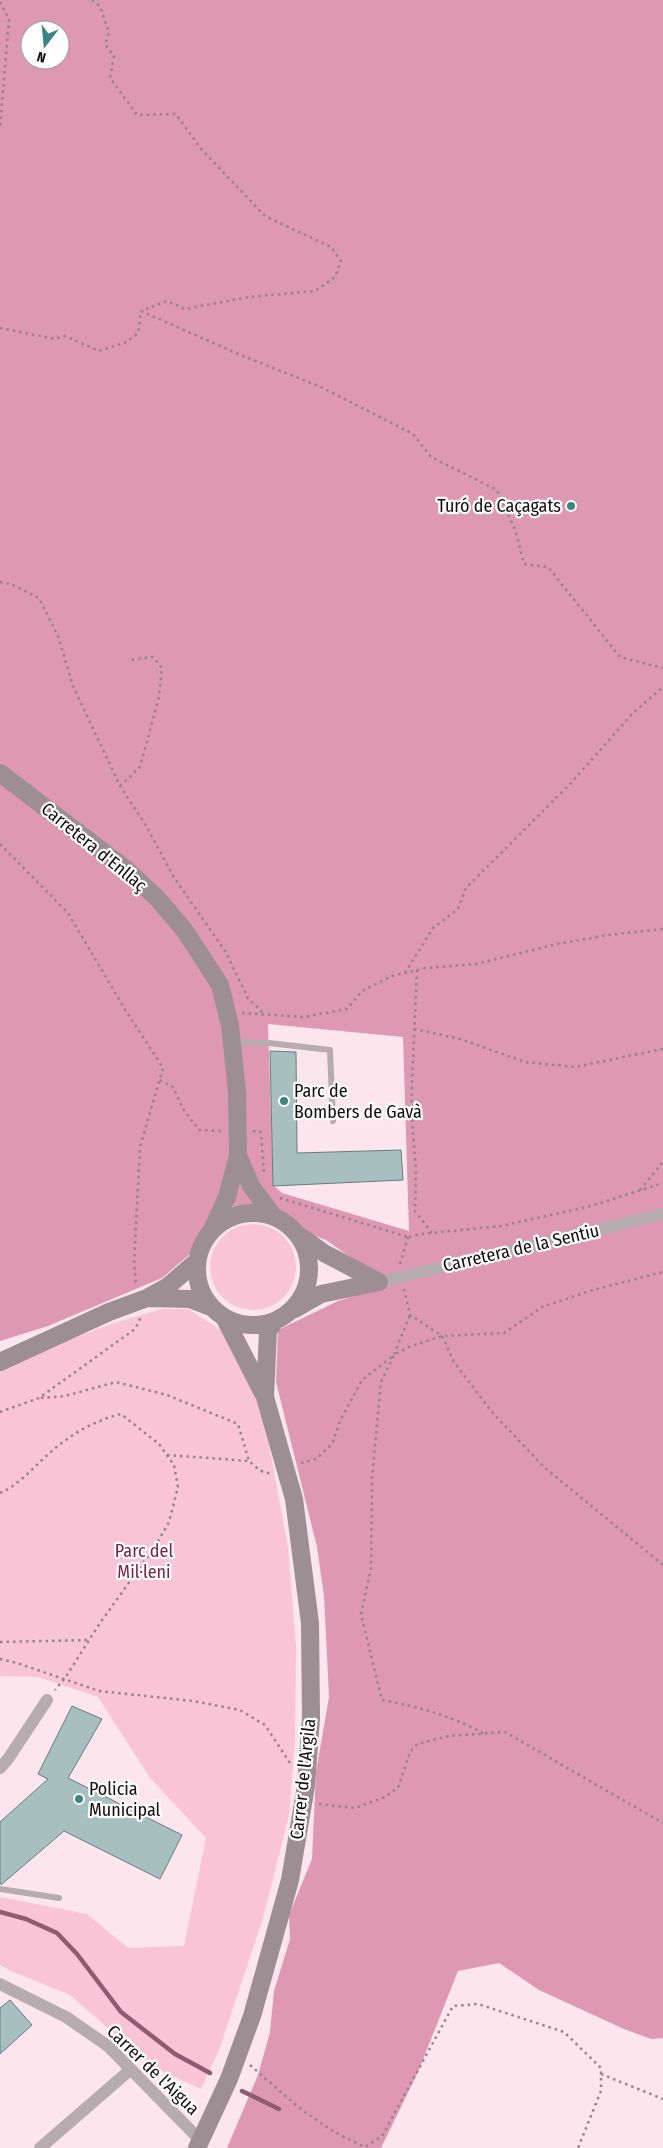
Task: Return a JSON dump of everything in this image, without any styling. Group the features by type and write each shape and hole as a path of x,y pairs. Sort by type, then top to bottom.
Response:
{"street":[{"name":"Carretera d'Enllaç","path":"0,773 127,870 158,899 184,931 220,985 231,1034 237,1092 238,1154 227,1197 212,1230"},
{"name":"Carretera d'Enllaç","path":"238,1154 251,1186 274,1216"},
{"path":"218,1312 202,1294 197,1278 196,1262 202,1245 212,1230 225,1219 241,1214 258,1213 274,1216 324,1254 379,1282"},
{"name":"Carretera de la Sentiu","path":"290,1312 320,1294 379,1282 663,1214"},
{"path":"142,1300 190,1299 240,1324 257,1325 274,1322 290,1312 301,1299 308,1283 310,1265 306,1249 297,1233"},
{"path":"0,1362 109,1312 142,1300 167,1287 196,1262"},
{"name":"Carrer de l'Argila","path":"199,2144 236,2060 252,2016 290,1880 306,1786 311,1718 310,1623 294,1499 265,1397 218,1312"},
{"name":"Carrer de l'Argila","path":"265,1397 268,1331 274,1322"},
{"path":"0,1768 47,1700"},
{"name":"Carrer de l'Aigua","path":"0,1985 66,2017 108,2046 199,2144"},
{"path":"40,2148 130,2070"}],"lane":[{"path":"231,1034 269,1043 330,1050 333,1121"},
{"path":"0,1889 59,1898"}],"path":[{"path":"92,0 100,6 109,33 105,44 114,56 110,78 138,114 176,114 201,149 265,216 331,247 341,261 335,277 315,291 249,297 185,309 168,301 141,311"},
{"path":"0,2 9,19 0,128"},
{"path":"0,328 55,340 65,336 100,352 128,342 138,333 141,311"},
{"path":"141,311 238,354 321,387 413,434 431,457 497,490 516,532 524,564 548,567 620,657 663,668"},
{"path":"0,582 12,584 38,598 58,636 73,686 120,786 147,827 173,876 225,951 248,998 264,1013"},
{"path":"120,786 140,767 159,697 162,668 153,657 130,660"},
{"path":"405,973 433,928 458,909 466,888 571,783 633,713 663,687"},
{"path":"0,844 68,913 121,1003 163,1068 140,1147 134,1263 142,1300 142,1319 135,1329 39,1398"},
{"path":"231,1034 244,1012 304,1017 347,1009 362,991 392,976 417,970 476,964 608,935 663,929"},
{"path":"417,970 411,1107 416,1170 415,1211 432,1233"},
{"path":"413,1029 460,1039 525,1062 575,1067 663,1050"},
{"path":"160,1080 173,1087 183,1109 199,1130 224,1131"},
{"path":"251,1131 261,1132 264,1175"},
{"path":"640,1190 663,1162"},
{"path":"274,1196 408,1237 501,1226 591,1206 663,1183"},
{"path":"408,1237 399,1263 410,1315 381,1382 372,1478 371,1568 362,1614 382,1700 429,1710 455,1719 484,1734"},
{"path":"301,1463 316,1459 332,1444 340,1419 362,1380 394,1355 409,1347 442,1336 504,1333 542,1307 593,1290 663,1272"},
{"path":"410,1315 442,1336 454,1362 491,1411 537,1460 663,1565"},
{"path":"0,1412 39,1398 65,1396 116,1382 167,1395 238,1424 249,1462"},
{"path":"0,1493 28,1475 43,1459 85,1427 104,1418 121,1414 159,1444 174,1465 178,1488 169,1522 156,1545 136,1571 65,1678 47,1700"},
{"path":"167,1455 249,1462 267,1473 276,1471"},
{"path":"0,1642 90,1640"},
{"path":"0,1659 65,1678 98,1691 193,1701 240,1710 265,1725 306,1786 312,1803 355,1808 385,1797 398,1788 410,1752 417,1744 449,1736 506,1732 663,1823"},
{"path":"236,2060 303,2112 339,2136 365,2147 382,2136 453,2006 478,2004 564,2032 602,2068 601,2091 578,2148"},
{"path":"601,2074 663,2099"}],"green space":[{"path":"253,1224 277,1231 289,1243 296,1267 289,1291 277,1303 253,1310 229,1303 217,1291 210,1267 217,1243 229,1231"},
{"name":"Parc del Mil·leni","path":"162,1309 188,1309 221,1330 243,1362 265,1423 288,1547 296,1646 295,1741 289,1815 263,1918 219,2050 201,2089 153,2067 70,1995 0,1965 0,1897 87,1914 128,1948 184,1946 206,1838 150,1778 98,1697 38,1677 0,1676 0,1366 114,1323"}],"shaded area":[{"path":"0,0 663,0 663,2038 651,2039 624,2029 539,1990 499,1963 458,1971 418,2072 381,2148 227,2148 258,2075 270,2032 274,1991 290,1939 289,1915 312,1859 316,1772 329,1697 324,1596 317,1547 276,1382 278,1330 338,1301 390,1285 326,1240 221,1202 190,1254 162,1278 48,1326 0,1341","holes":["268,1024 403,1037 409,1231 282,1193 273,1185"]}],"building":[{"name":"Parc de Bombers de Gavà","path":"270,1051 296,1052 297,1153 401,1150 403,1180 273,1186"},
{"name":"Policia Municipal","path":"72,1706 102,1719 68,1778 182,1835 160,1879 64,1831 0,1884 0,1822 48,1779 38,1774"},
{"path":"10,2000 32,2025 0,2054 0,2008"}],"waterway":[{"path":"0,1912 26,1919 57,1933 77,1954 121,2012 175,2054 210,2073"},
{"path":"242,2091 279,2109"}],"place":[{"name":"Turó de Caçagats","path":"571,506"},
{"name":"Parc de Bombers de Gavà","path":"284,1101"},
{"name":"Policia Municipal","path":"79,1799"}]}
